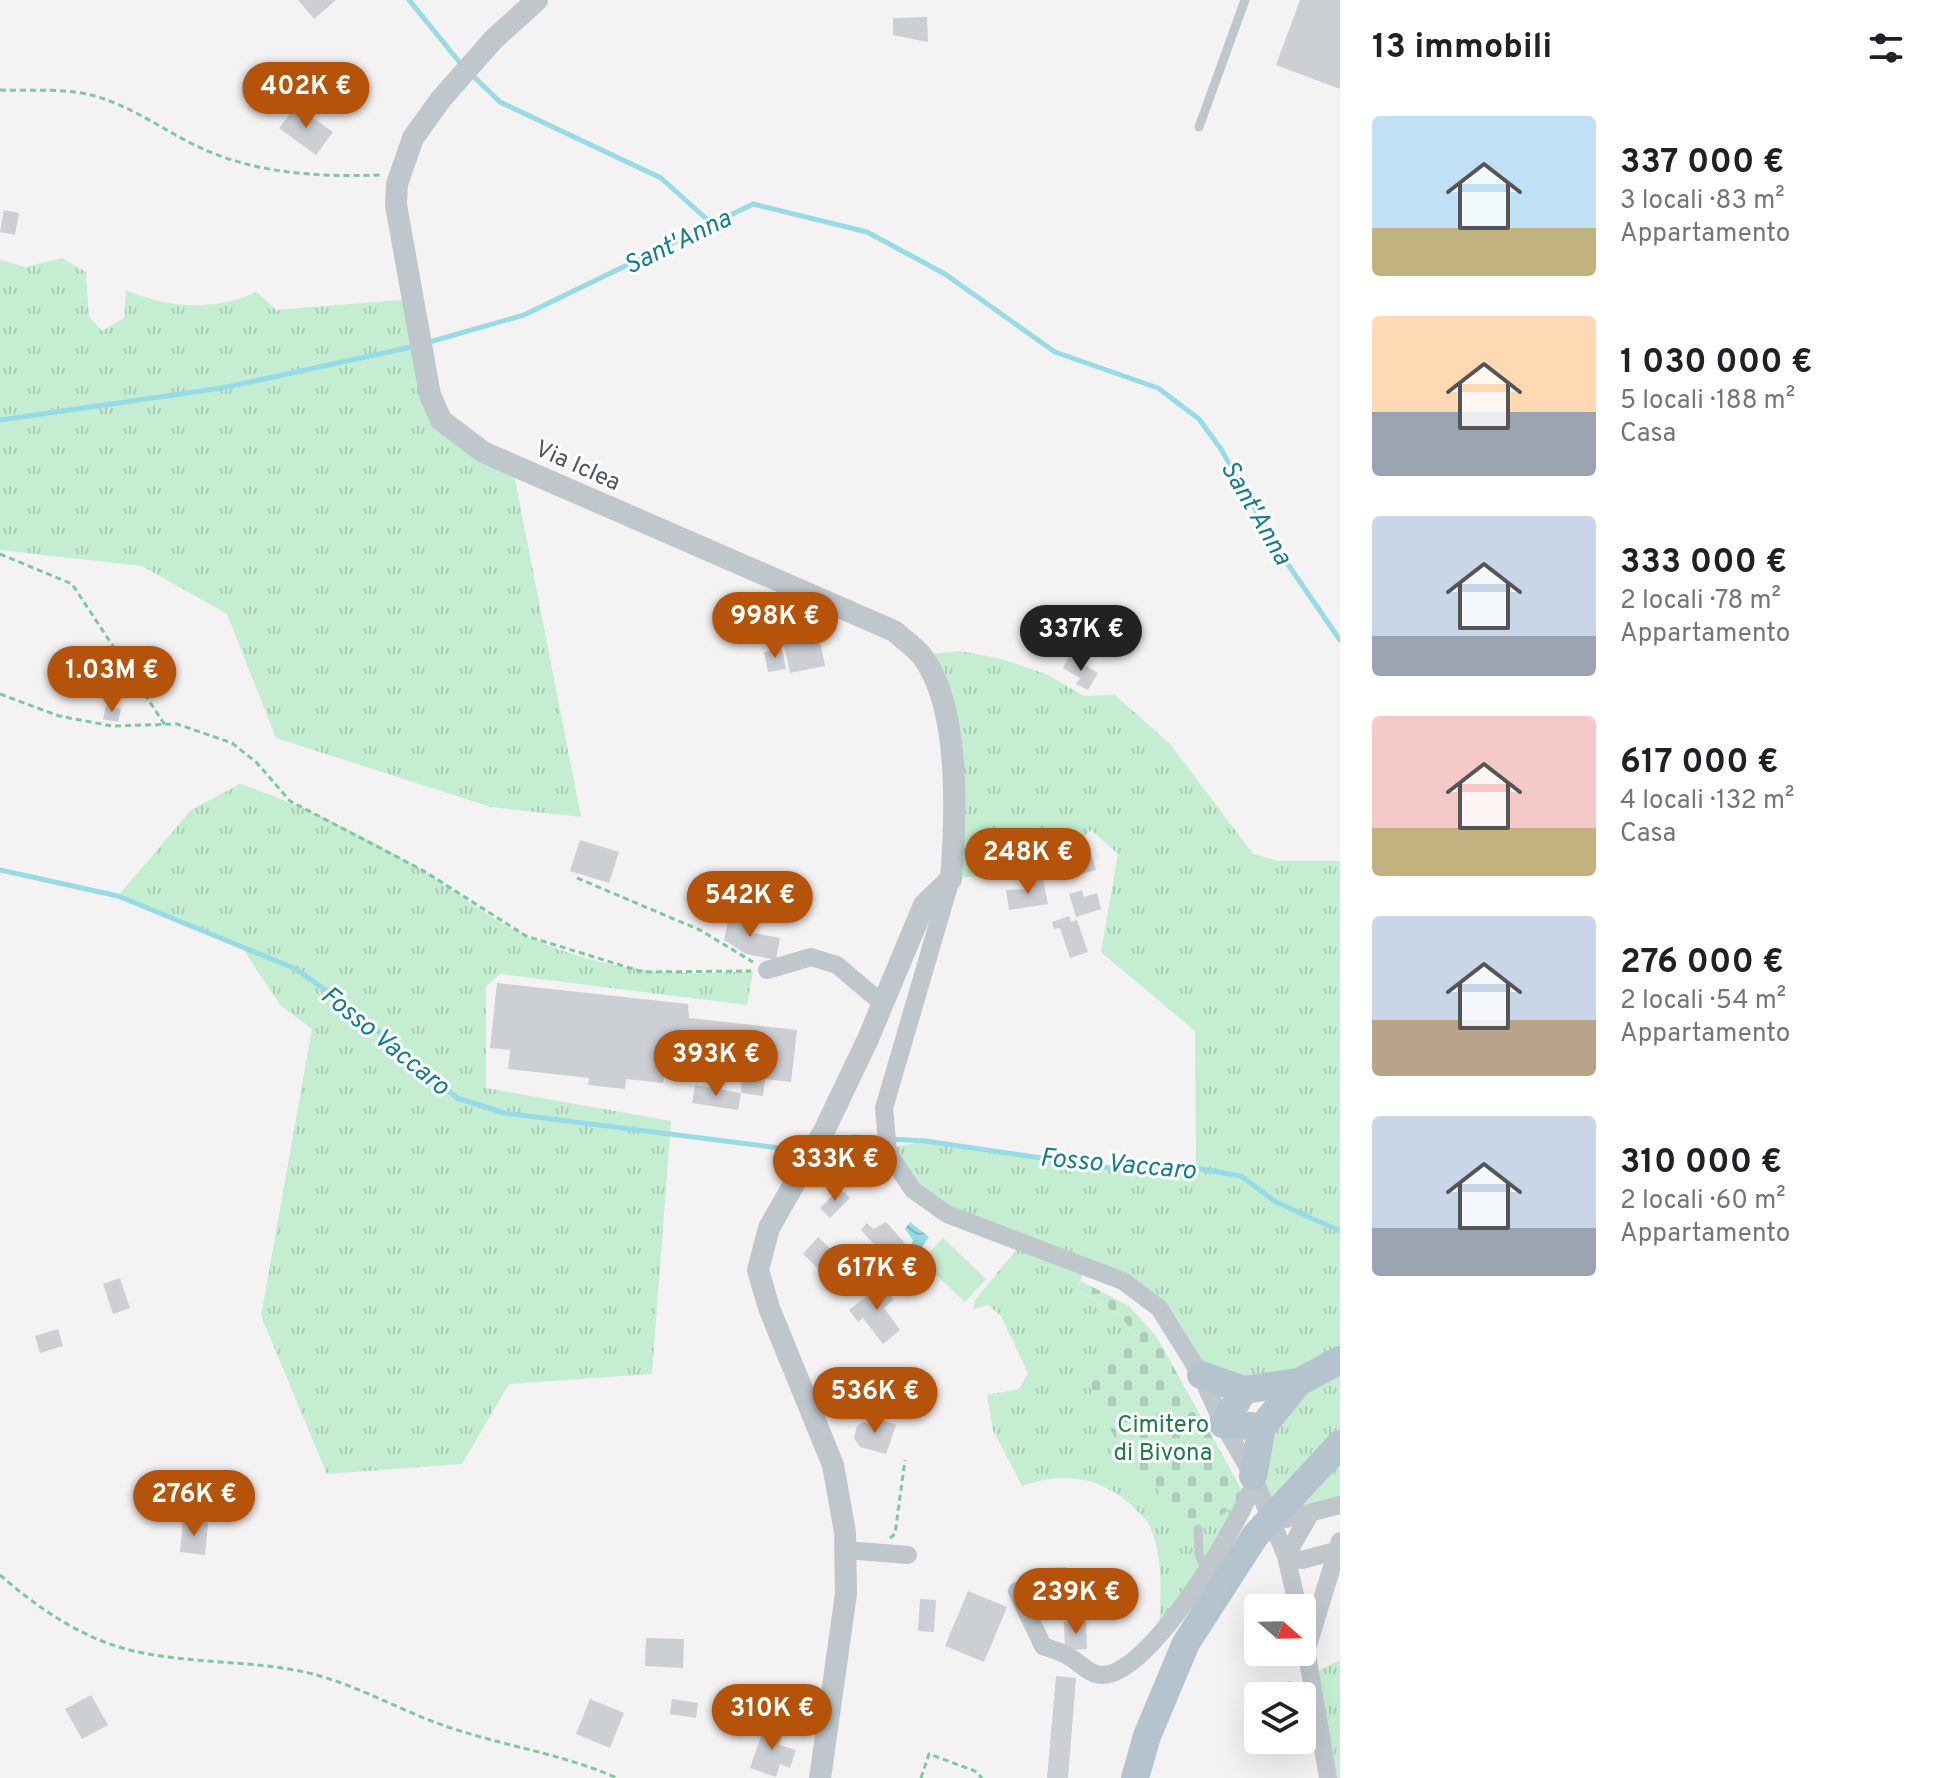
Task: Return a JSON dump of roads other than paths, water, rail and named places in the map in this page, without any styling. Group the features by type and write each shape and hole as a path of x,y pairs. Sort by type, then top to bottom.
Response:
{"main road":[{"path":"1201,1375 1244,1390 1299,1382 1340,1360"},
{"path":"1257,1485 1262,1427 1299,1382"},
{"path":"1244,1390 1223,1424 1262,1427"},
{"path":"1135,1778 1147,1736 1186,1643 1255,1536 1340,1444"}],"street":[{"name":"Via Iclea","path":"537,0 489,45 450,90 413,138 400,174 396,205 415,328 423,368 441,420 483,452 894,631 921,655 941,691 954,778 951,879"},
{"path":"820,1778 846,1594 846,1550 833,1465 769,1308 758,1270 769,1228 824,1131 883,1004 924,905 951,879"},
{"path":"951,879 884,1108 887,1149 913,1190 947,1214 1123,1281 1159,1308 1201,1375 1223,1424 1257,1485 1286,1556 1295,1594"},
{"path":"767,970 811,957 837,965 883,1004"},
{"path":"1257,1485 1286,1519 1309,1516 1340,1505"},
{"path":"1017,1591 1043,1646 1067,1655 1100,1675 1120,1672 1175,1618 1257,1485"},
{"path":"1286,1556 1309,1516"},
{"path":"1286,1556 1302,1560 1337,1546"},
{"path":"1316,1617 1337,1546"},
{"path":"846,1550 908,1555"},
{"path":"1310,1666 1328,1778"}],"lane":[{"path":"1199,127 1245,0"},
{"path":"1198,1529 1199,1554 1205,1570"}],"water":[{"path":"910,1222 929,1237 919,1251 911,1248 913,1240 905,1229"}],"waterway":[{"path":"409,0 461,64"},
{"path":"471,74 500,102 661,178 711,223"},
{"name":"Sant'Anna","path":"426,343 524,315 753,204 867,232 945,274 1055,352 1158,388 1199,419 1221,449 1280,553 1340,640"},
{"name":"Sant'Anna","path":"0,420 222,388 416,346"},
{"name":"Fosso Vaccaro","path":"0,870 118,896 296,969 352,1009 457,1098 504,1113 788,1149"},
{"name":"Fosso Vaccaro","path":"833,1141 854,1137 925,1141 1111,1168 1196,1168 1241,1176 1276,1202 1340,1231"}],"park label":[{"name":"Cimitero di Bivona","path":"1163,1438"}]}
